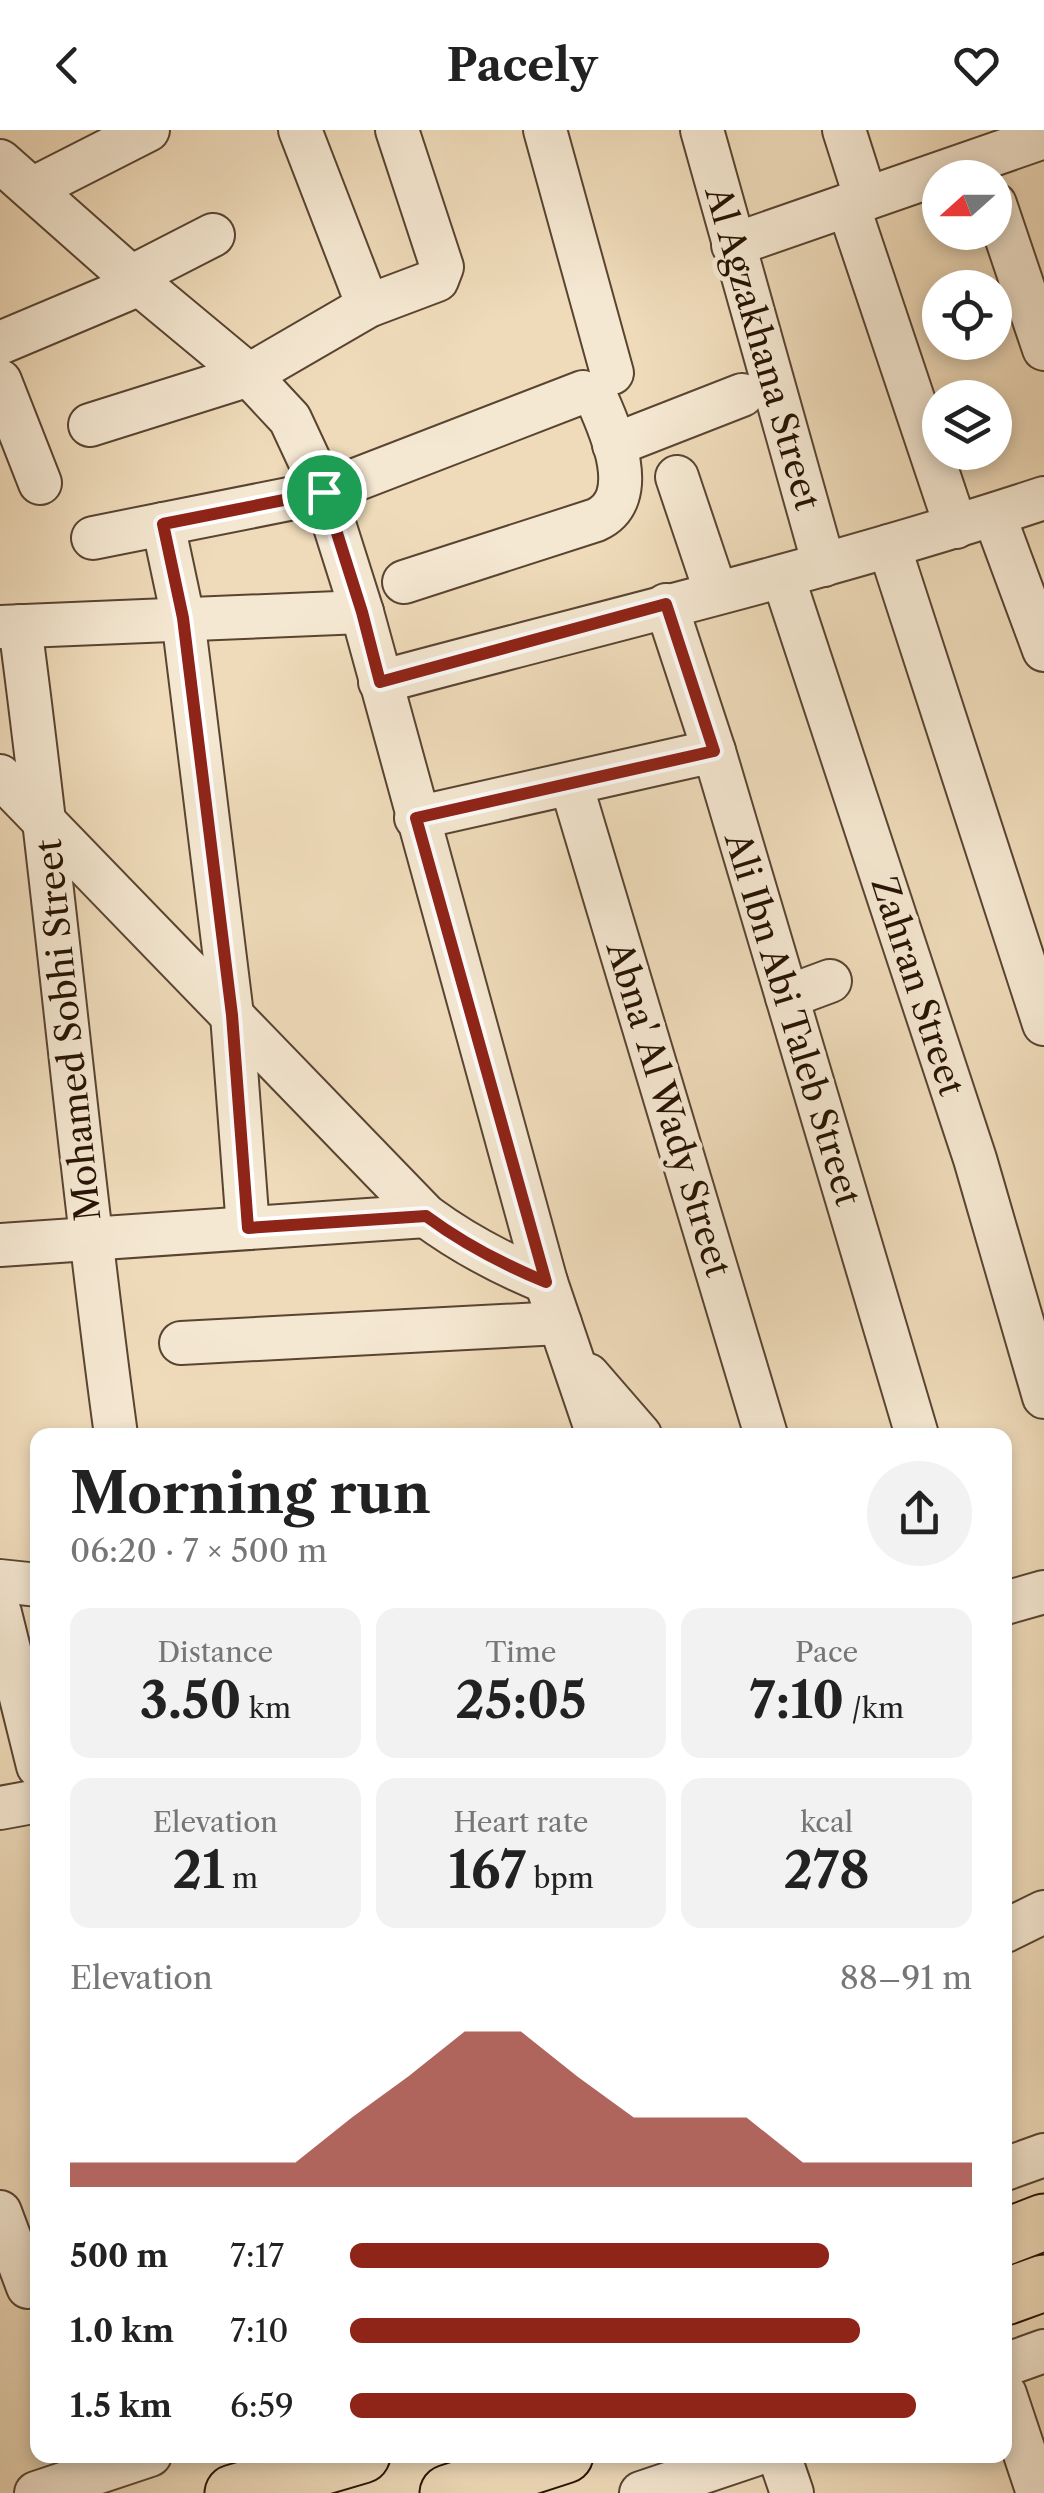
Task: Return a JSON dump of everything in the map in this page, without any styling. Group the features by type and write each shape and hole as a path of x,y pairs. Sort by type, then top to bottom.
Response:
{"main road":[{"path":"1012,2233 1044,2222"},
{"path":"1012,2294 1044,2283"},
{"path":"233,2493 335,2463"},
{"path":"448,2493 540,2463"}],"street":[{"path":"300,130 368,306"},
{"path":"90,425 250,375 368,306 437,280 442,267 397,130"},
{"path":"544,130 612,372"},
{"name":"Al Agzakhana Street","path":"702,130 824,565"},
{"path":"844,130 857,202 975,521 1044,650"},
{"path":"32,189 143,131"},
{"path":"999,160 1044,138"},
{"path":"0,161 250,375 290,419 324,492 362,612 546,1282 596,1428"},
{"path":"733,244 922,184"},
{"path":"0,343 136,281 213,234"},
{"path":"1010,250 1044,350"},
{"path":"0,381 40,483"},
{"path":"94,538 324,492 583,392 596,397 620,465 613,504 603,517 404,582"},
{"path":"614,445 742,395"},
{"path":"678,477 716,593"},
{"path":"380,682 666,604 783,577 1044,498"},
{"path":"163,524 183,618 232,1015 248,1228"},
{"path":"889,546 1044,1024"},
{"name":"Zahran Street","path":"783,577 969,1140 1044,1397"},
{"name":"Ali Ibn Abi Taleb Street","path":"666,604 714,751 915,1428"},
{"path":"10,626 362,612"},
{"name":"Mohamed Sobhi Street","path":"10,626 47,824 89,1239 115,1428"},
{"path":"416,818 714,751"},
{"path":"0,776 426,1216 463,1243 546,1282"},
{"name":"Abna' Al Wady Street","path":"572,784 764,1428"},
{"path":"787,997 830,981"},
{"path":"0,1244 426,1216"},
{"path":"182,1343 566,1339"},
{"path":"566,1339 635,1428"},
{"path":"0,1581 30,1584"},
{"path":"1012,1601 1044,1592"},
{"path":"0,1613 6,1667 30,1741"},
{"path":"0,1808 30,1802"},
{"path":"1012,1928 1044,1912"},
{"path":"1012,2165 1044,2154"},
{"path":"0,2212 22,2289"},
{"path":"1012,2362 1044,2351"},
{"path":"1012,2415 1038,2493"},
{"path":"36,2493 126,2463"},
{"path":"641,2493 730,2463"},
{"path":"783,2463 792,2493"}],"route":[{"path":"324,492 380,682 666,604 714,751 416,818 546,1282 463,1243 426,1216 248,1228 232,1015 183,618 163,524 324,492"}]}
